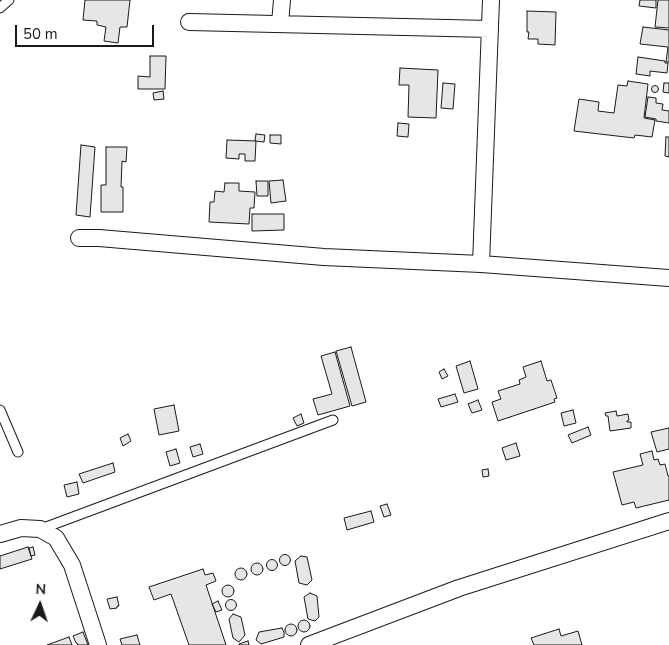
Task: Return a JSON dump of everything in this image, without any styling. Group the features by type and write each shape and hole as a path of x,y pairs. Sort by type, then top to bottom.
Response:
{"street":[{"path":"280,24 282,0"},
{"path":"481,264 491,0"},
{"path":"189,22 490,29"},
{"path":"79,238 99,238 324,257 481,264 669,278"},
{"path":"309,645 459,588 669,521"},
{"path":"0,534 21,528 40,529 56,538 72,565 98,645"}],"lane":[{"path":"0,8 9,0"},
{"path":"0,410 18,452"},
{"path":"40,529 334,420"}],"building":[{"path":"85,0 130,0 127,27 120,27 118,43 104,41 106,27 97,25 97,21 83,20"},
{"path":"640,0 656,0 656,8 639,6"},
{"path":"658,0 669,0 669,28 655,27"},
{"path":"527,11 556,12 555,45 538,44 538,39 528,39"},
{"path":"643,27 669,30 669,62 666,62 668,47 640,44"},
{"path":"150,56 166,56 165,89 138,89 138,76 150,77"},
{"path":"638,57 665,61 665,63 668,63 667,73 650,71 650,76 636,74"},
{"path":"400,68 438,70 436,118 408,117 409,85 399,85"},
{"path":"628,81 648,84 644,118 655,120 652,137 635,135 634,138 574,131 579,99 599,102 598,111 614,113 618,85 627,86"},
{"path":"443,83 455,84 453,109 441,108"},
{"path":"664,83 669,83 669,93 663,92"},
{"path":"655,85 659,89 655,93 651,89"},
{"path":"163,91 164,99 154,100 153,93"},
{"path":"648,97 656,98 656,103 663,104 662,110 669,111 669,123 645,117"},
{"path":"398,123 409,124 408,137 397,136"},
{"path":"256,134 265,135 264,142 255,141"},
{"path":"270,135 281,135 281,144 270,143"},
{"path":"666,137 669,137 669,157 665,156"},
{"path":"227,140 256,141 255,161 245,161 245,154 239,154 239,159 226,158"},
{"path":"81,145 95,147 90,217 76,215"},
{"path":"106,147 127,147 126,162 122,161 121,187 123,187 123,212 101,212 101,185 106,185"},
{"path":"283,180 286,201 271,203 269,181"},
{"path":"256,181 268,181 268,196 257,196"},
{"path":"225,183 239,183 239,191 255,192 254,208 250,208 249,224 209,222 210,202 214,202 215,191 224,192"},
{"path":"252,214 284,214 284,230 252,231"},
{"path":"351,347 366,402 352,406 336,351"},
{"path":"335,352 350,406 318,415 313,399 332,394 321,356"},
{"path":"470,361 478,389 464,393 456,366"},
{"path":"541,361 547,381 551,380 557,398 554,399 555,402 498,421 492,402 501,399 498,391 520,384 519,380 526,377 523,367"},
{"path":"444,369 448,376 442,379 439,372"},
{"path":"455,394 458,402 441,407 438,399"},
{"path":"478,400 482,410 472,413 468,404"},
{"path":"174,405 179,431 159,435 154,409"},
{"path":"573,410 576,423 564,426 561,413"},
{"path":"616,411 617,416 628,414 629,420 627,422 631,422 631,428 610,431 608,416 605,413"},
{"path":"301,414 304,423 297,426 293,418"},
{"path":"588,427 591,435 572,443 568,435"},
{"path":"669,428 669,449 657,452 651,432"},
{"path":"128,434 131,441 123,446 120,438"},
{"path":"516,443 520,456 506,460 502,448"},
{"path":"200,444 203,454 193,457 190,447"},
{"path":"176,449 180,463 170,466 166,452"},
{"path":"652,451 654,460 658,459 660,465 665,464 669,476 669,500 636,508 634,502 622,505 613,472 643,465 640,454"},
{"path":"113,463 115,472 83,483 79,474"},
{"path":"488,469 489,476 483,477 482,470"},
{"path":"77,482 79,494 67,497 64,485"},
{"path":"387,504 391,515 384,517 380,506"},
{"path":"371,511 374,522 347,530 344,518"},
{"path":"28,547 32,559 0,569 0,556"},
{"path":"33,547 35,555 31,556 29,548"},
{"path":"285,554 291,560 285,566 279,560"},
{"path":"301,556 307,557 312,580 307,585 299,583 295,561"},
{"path":"272,559 278,565 272,571 266,565"},
{"path":"257,563 263,569 257,575 251,569"},
{"path":"241,568 247,574 241,580 235,574"},
{"path":"203,569 205,575 213,573 216,581 206,585 226,645 189,645 171,594 154,600 149,587"},
{"path":"226,585 230,585 234,591 230,597 226,597 222,593 222,589"},
{"path":"310,593 317,596 319,617 315,621 308,619 304,597"},
{"path":"117,597 119,606 110,609 107,599"},
{"path":"231,599 237,605 231,611 225,605"},
{"path":"218,601 222,610 216,612 212,604"},
{"path":"233,614 241,617 245,635 239,642 233,638 229,619"},
{"path":"304,620 310,626 304,632 298,626"},
{"path":"289,624 293,624 297,630 293,636 289,636 285,632 285,628"},
{"path":"282,628 284,637 261,644 256,640 259,632"},
{"path":"559,629 561,636 578,631 582,645 534,645 531,638"},
{"path":"83,632 88,645 78,645 73,636"},
{"path":"137,635 140,645 122,645 120,639"},
{"path":"69,637 72,645 47,645"},
{"path":"248,641 249,645 239,645 239,644"}]}
